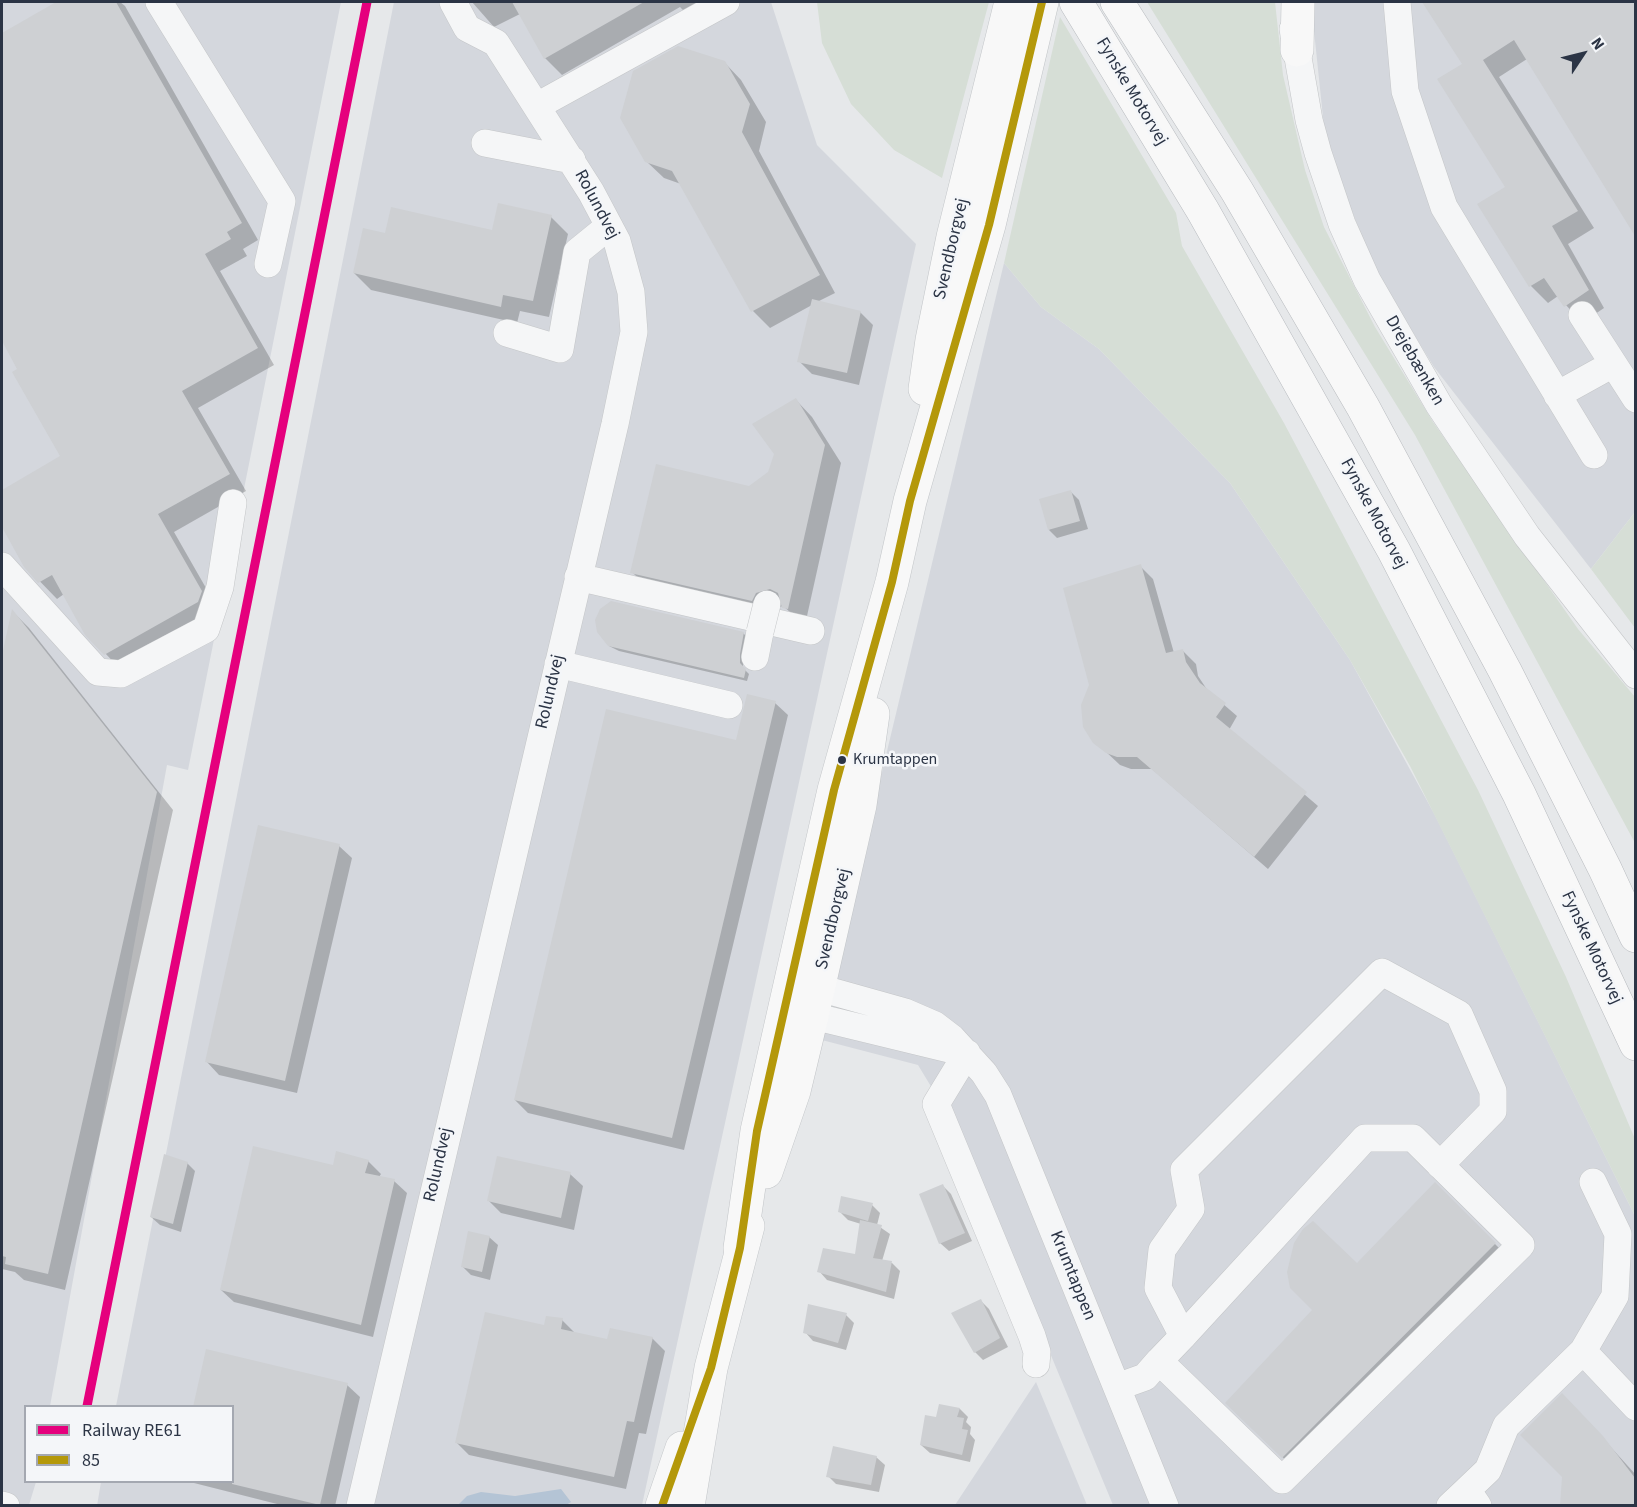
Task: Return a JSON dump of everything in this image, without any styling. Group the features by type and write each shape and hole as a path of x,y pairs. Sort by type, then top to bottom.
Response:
{"main road":[{"name":"Svendborgvej","path":"910,501 932,340 953,237 1011,2"},
{"name":"Svendborgvej","path":"688,1506 711,1368 740,1248 794,1091 802,998 834,790 892,582 910,501 989,225 1042,2"},
{"name":"Fynske Motorvej","path":"1076,2 1203,211 1394,551 1519,794 1635,1044"},
{"name":"Fynske Motorvej","path":"1117,2 1237,191 1363,407 1505,672 1605,869 1635,936"},
{"path":"1297,50 1298,2"},
{"path":"1605,869 1635,924"},
{"name":"Svendborgvej","path":"662,1506 711,1368"}],"street":[{"path":"159,2 282,201 268,264"},
{"name":"Rolundvej","path":"360,1506 579,577 634,332 631,292 617,241 609,226 572,160 495,43 467,28 453,2"},
{"path":"537,105 726,2"},
{"name":"Drejebænken","path":"1287,2 1309,120 1318,153 1342,224 1367,280 1439,405 1527,536 1635,675"},
{"path":"1397,2 1405,91 1444,207 1594,455"},
{"path":"485,143 572,160"},
{"path":"507,333 560,349 577,252 609,226"},
{"path":"1582,315 1635,399"},
{"path":"1557,395 1613,364"},
{"path":"2,566 98,672 121,674 206,629 220,587 233,503"},
{"path":"579,577 811,631"},
{"path":"757,644 767,604"},
{"path":"558,664 729,705"},
{"path":"1183,1336 1158,1288 1162,1250 1191,1209 1184,1170 1382,972 1458,1014 1493,1091 1493,1111 1440,1165"},
{"path":"802,998 967,1053 936,1104 1032,1336 1036,1364"},
{"name":"Krumtappen","path":"967,1053 998,1095 1165,1506"},
{"path":"1117,1387 1144,1377 1365,1138 1413,1138 1521,1245 1282,1480 1159,1361"},
{"path":"1465,1500 1488,1470 1506,1426 1583,1351 1615,1296 1618,1234 1593,1182"},
{"path":"1583,1351 1635,1407"}],"shaded area":[{"path":"2,2 341,2 188,770 167,765 50,1405 24,1405 24,1483 36,1483 29,1505 2,1506"},
{"path":"394,2 771,2 817,145 916,244 642,1505 97,1506 101,1483 234,1483 234,1405 116,1405"},
{"path":"817,2 989,2 942,178 894,150 851,104 822,43"},
{"path":"1147,2 1275,2 1283,75 1305,170 1324,227 1375,327 1433,422 1578,629 1635,697 1635,843 1415,435"},
{"path":"1311,2 1635,2 1635,512 1591,569 1434,367 1376,272 1326,146"},
{"path":"1060,17 1176,213 1182,246 1284,423 1478,790 1566,977 1635,1139 1635,1216 1410,766 1350,660 1230,483 1099,349 1041,307 1004,263"},
{"path":"1004,263 1041,307 1099,349 1230,483 1350,660 1436,817 1635,1216 1635,1505 1113,1505 958,1131 918,1065 818,1039"},
{"path":"1635,512 1635,628 1591,569"},
{"path":"1036,1382 1087,1505 955,1505"}],"water":[{"path":"561,1489 571,1502 566,1505 458,1505 467,1496 481,1492 515,1496"}],"building":[{"path":"56,2 116,2 242,223 227,232 231,239 205,254 258,348 182,391 230,474 158,514 202,591 198,602 104,655 85,635 52,575 38,583 24,567 2,527 2,490 60,456 12,372 17,369 2,341 2,33"},
{"path":"512,2 644,2 544,59"},
{"path":"1422,2 1635,2 1635,236 1514,40 1483,60 1578,211 1552,226 1589,290 1564,307 1544,278 1529,287 1477,204 1505,187 1437,79 1462,64"},
{"path":"678,46 725,61 750,104 742,132 820,275 751,312 672,171 645,162 620,118 633,71"},
{"path":"498,203 552,215 533,301 503,295 501,307 353,273 363,228 385,233 391,207 492,230"},
{"path":"812,299 861,311 847,373 797,362"},
{"path":"796,398 825,445 788,609 782,608 778,593 770,589 756,593 752,601 630,573 656,464 749,486 768,472 774,454 752,424"},
{"path":"1071,490 1080,521 1048,530 1039,499"},
{"path":"1141,564 1166,653 1183,649 1186,662 1200,683 1226,703 1216,717 1307,792 1254,857 1137,757 1117,757 1106,753 1093,743 1083,727 1081,705 1089,685 1063,588"},
{"path":"611,601 744,632 740,663 746,669 744,678 608,646 597,632 595,620 600,609"},
{"path":"12,609 157,792 48,1274 5,1264 6,1257 2,1256 2,655"},
{"path":"747,694 776,701 672,1138 514,1100 606,709 736,740"},
{"path":"258,825 340,844 285,1081 205,1062"},
{"path":"253,1146 333,1165 336,1151 369,1160 365,1173 395,1179 361,1325 220,1290"},
{"path":"164,1154 188,1162 173,1224 150,1217"},
{"path":"497,1156 571,1172 561,1218 487,1201"},
{"path":"1435,1182 1496,1243 1282,1458 1225,1403 1312,1310 1290,1288 1287,1272 1294,1243 1303,1229 1313,1221 1357,1263"},
{"path":"943,1184 965,1233 939,1244 919,1194"},
{"path":"841,1196 873,1203 868,1221 838,1212"},
{"path":"860,1220 882,1225 873,1258 892,1261 886,1292 817,1272 823,1248 855,1254"},
{"path":"468,1231 490,1236 482,1272 461,1267"},
{"path":"981,1299 1000,1338 974,1353 951,1313"},
{"path":"808,1304 847,1313 838,1343 803,1333"},
{"path":"485,1312 544,1325 546,1316 563,1318 561,1329 607,1339 610,1328 653,1337 634,1422 627,1421 614,1477 455,1443"},
{"path":"206,1349 348,1383 320,1505 232,1484 234,1483 234,1405 193,1405"},
{"path":"1562,1393 1603,1436 1635,1478 1635,1506 1560,1506 1562,1477 1520,1435"},
{"path":"939,1404 960,1408 957,1417 964,1418 962,1429 968,1430 962,1455 920,1445 925,1415 936,1417"},
{"path":"833,1446 877,1456 871,1485 826,1477"}],"rail line":[{"name":"RE61","path":"87,1405 367,2"}],"transit line":[{"name":"85","path":"662,1506 711,1368 740,1248 757,1131 834,790 892,582 910,501 989,225 1042,2"}],"place":[{"name":"Krumtappen","path":"842,760"}]}
